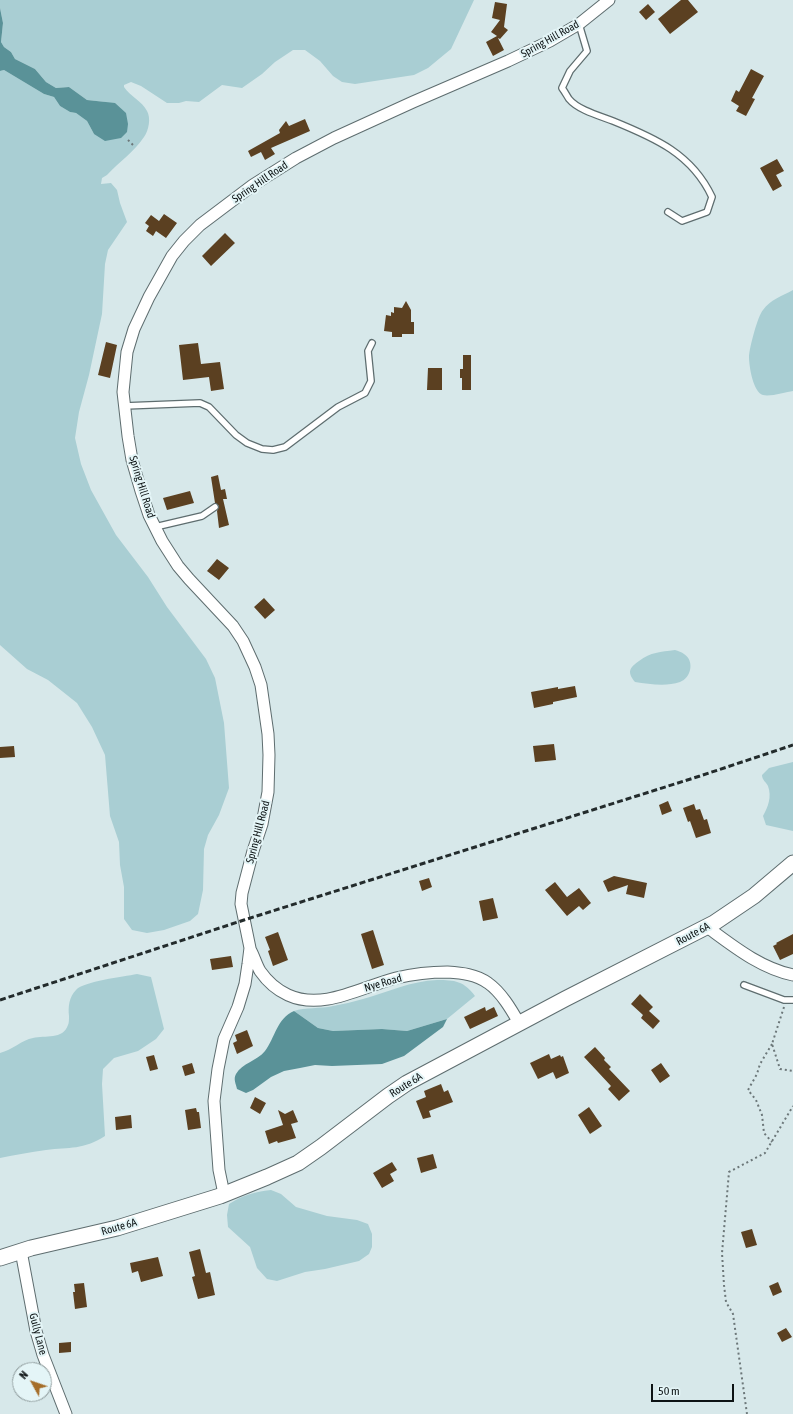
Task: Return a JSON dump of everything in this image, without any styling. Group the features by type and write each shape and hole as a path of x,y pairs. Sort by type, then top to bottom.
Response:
{"main road":[{"name":"Route 6A","path":"0,1258 21,1251 117,1228 224,1194 298,1163 407,1083 519,1023 707,927 754,896 793,863"}],"street":[{"name":"Spring Hill Road","path":"224,1194 219,1170 214,1101 218,1069 224,1040 238,1007 245,984 250,948 241,904 242,893 262,824 268,792 268,734 261,685 255,667 243,641 234,626 189,579 162,541 145,503 132,460 123,392 124,369 127,352 134,329 149,297 172,256 200,224 254,185 296,158 334,138 550,41 579,24 609,0"},
{"path":"707,927 758,961 773,969 793,975"},
{"name":"Nye Road","path":"250,948 260,971 269,982 280,991 294,998 305,1001 322,1001 396,978 425,972 459,973 476,976 488,983 510,1008 519,1023"},
{"name":"Gully Lane","path":"21,1251 36,1331 43,1355 66,1414"}],"lane":[{"path":"579,24 587,51 570,70 562,88 570,100 585,110 647,135 679,154 706,183 712,197 707,212 682,221 668,212"},
{"path":"124,406 200,403 208,407 236,435 247,443 262,449 273,450 285,447 338,407 365,393 371,382 368,350 372,343"},
{"path":"155,527 202,516 215,507"},
{"path":"744,985 784,1000 793,1000"}],"path":[{"path":"128,140 135,147"},
{"path":"772,1142 764,1133 762,1115 756,1100 748,1090 757,1074 760,1064 772,1044 784,1008 784,1000"},
{"path":"772,1044 780,1069 793,1071"},
{"path":"747,1414 732,1314 726,1302 724,1285 722,1253 729,1172 765,1153 793,1106"}],"shaded area":[{"path":"0,0 474,0 451,49 428,68 414,75 355,84 342,82 333,76 320,61 305,50 293,50 242,88 222,85 199,102 186,101 179,103 167,103 141,86 131,82 124,85 124,87 145,107 149,117 149,124 146,134 136,147 102,178 101,184 111,183 117,190 127,222 108,250 105,264 102,314 89,375 79,412 75,438 81,464 91,490 116,535 148,577 167,607 206,659 215,678 224,723 229,788 219,815 208,835 204,849 203,890 198,914 190,921 164,930 147,933 132,930 124,919 124,887 120,865 119,842 110,816 105,755 92,727 77,703 48,680 27,669 0,645 0,71 4,70 44,94 54,97 60,106 70,112 76,113 87,121 94,134 105,102 87,100 69,87 56,88 46,82 35,69 15,59 11,52 4,47 1,42 3,23"},
{"path":"0,8 3,23 1,42 4,47 11,52 15,59 35,69 46,82 56,88 69,87 87,100 115,103 126,113 128,124 127,132 121,138 105,141 94,134 87,121 76,113 70,112 60,106 54,97 44,94 4,70 0,71"},
{"path":"793,290 793,391 774,395 763,395 754,384 750,366 749,353 754,332 761,313 766,307 776,298"},
{"path":"675,650 683,653 690,661 689,673 684,680 675,684 663,685 635,682 630,670 643,658 660,652"},
{"path":"793,762 793,831 766,825 763,816 768,805 770,794 768,786 763,780 762,775 769,768"},
{"path":"137,974 151,977 164,1029 156,1039 138,1051 114,1058 103,1069 102,1084 105,1136 83,1146 40,1151 0,1158 0,1053 9,1050 29,1039 58,1035 66,1030 69,1023 70,999 80,987 95,982"},
{"path":"437,980 459,982 467,987 475,996 447,1019 407,1031 382,1029 333,1031 318,1028 294,1011 344,1004 418,982"},
{"path":"294,1011 318,1028 333,1031 382,1029 407,1031 447,1019 443,1027 404,1056 382,1064 332,1066 315,1065 284,1071 271,1077 253,1090 246,1093 237,1089 235,1082 236,1074 242,1067 265,1051 280,1023 288,1014"},
{"path":"271,1190 281,1194 296,1207 327,1216 357,1220 368,1224 372,1234 372,1247 369,1254 359,1261 305,1272 277,1281 267,1279 257,1268 250,1247 228,1227 227,1215 229,1204 239,1198 249,1194"}],"building":[{"path":"681,0 688,0 698,12 670,34 658,19"},
{"path":"495,2 507,4 504,27 508,30 500,39 498,38 504,50 493,56 486,42 497,36 491,32 500,20 492,18"},
{"path":"648,4 655,12 646,20 639,12"},
{"path":"751,69 764,76 752,98 755,99 746,116 736,111 739,106 731,101 736,90 739,92"},
{"path":"305,119 310,131 271,148 275,154 265,160 261,152 251,157 248,151 280,133 279,130 286,121 289,126"},
{"path":"777,159 784,171 776,175 782,186 773,191 760,168"},
{"path":"164,214 177,223 166,238 156,231 153,236 146,231 149,226 145,223 151,215 159,221"},
{"path":"225,233 235,243 211,266 202,256"},
{"path":"406,301 411,310 411,322 414,322 414,334 402,334 402,337 392,337 392,332 384,331 386,315 391,316 391,312 394,313 394,307 402,308"},
{"path":"106,342 117,345 110,378 98,375"},
{"path":"198,343 201,364 220,362 224,389 211,391 209,377 183,380 179,345"},
{"path":"463,355 471,355 471,390 462,390 460,369 463,369"},
{"path":"428,368 442,368 442,390 427,390"},
{"path":"218,475 221,490 225,489 227,499 223,499 229,525 219,528 217,511 219,506 215,503 211,477"},
{"path":"190,491 194,503 167,510 163,498"},
{"path":"217,559 229,568 219,580 207,571"},
{"path":"264,598 275,610 265,619 254,607"},
{"path":"575,686 577,697 534,708 531,692 558,687 558,689"},
{"path":"554,744 556,760 535,762 533,746"},
{"path":"14,746 15,757 0,758 0,747"},
{"path":"668,801 672,811 662,815 659,805"},
{"path":"694,804 696,810 700,809 704,820 707,819 711,833 696,838 690,821 688,822 683,808"},
{"path":"614,876 647,883 644,898 626,894 628,885 608,892 603,881"},
{"path":"429,878 432,887 422,891 419,881"},
{"path":"555,882 567,897 579,888 591,903 583,910 579,906 567,916 545,890"},
{"path":"493,898 498,918 483,921 479,901"},
{"path":"373,930 384,965 372,969 361,934"},
{"path":"278,932 288,960 273,966 268,951 270,950 265,937"},
{"path":"793,934 793,954 780,960 773,946"},
{"path":"231,956 233,967 212,970 210,959"},
{"path":"640,994 653,1007 649,1011 660,1021 653,1029 641,1018 643,1015 631,1004"},
{"path":"485,1007 486,1011 494,1007 498,1016 470,1029 464,1017"},
{"path":"247,1030 253,1046 237,1054 233,1043 237,1041 235,1035"},
{"path":"595,1047 611,1067 609,1069 630,1091 619,1101 608,1089 611,1086 584,1057"},
{"path":"549,1054 551,1059 560,1055 561,1057 563,1056 569,1073 556,1079 553,1072 538,1079 530,1063"},
{"path":"154,1055 158,1069 150,1071 146,1057"},
{"path":"192,1063 195,1073 185,1076 182,1066"},
{"path":"661,1063 670,1076 660,1083 651,1070"},
{"path":"441,1084 444,1092 448,1090 453,1102 429,1111 431,1117 423,1119 416,1101 426,1097 424,1091"},
{"path":"255,1097 266,1103 260,1114 250,1108"},
{"path":"589,1107 602,1126 590,1134 578,1115"},
{"path":"196,1108 197,1112 199,1112 201,1128 188,1130 185,1110"},
{"path":"278,1110 285,1114 293,1110 298,1122 291,1124 296,1138 269,1144 265,1131 283,1125"},
{"path":"131,1115 132,1128 116,1130 115,1117"},
{"path":"433,1154 437,1168 421,1173 417,1158"},
{"path":"392,1162 397,1170 390,1174 394,1181 382,1188 373,1173"},
{"path":"752,1229 757,1245 746,1248 741,1232"},
{"path":"200,1249 206,1273 210,1272 215,1295 198,1299 192,1277 195,1276 189,1252"},
{"path":"158,1257 163,1276 141,1282 138,1271 132,1273 130,1263"},
{"path":"778,1282 782,1292 773,1296 769,1286"},
{"path":"84,1283 87,1307 75,1309 73,1292 75,1292 74,1284"},
{"path":"786,1328 792,1337 782,1342 777,1333"},
{"path":"71,1342 71,1352 59,1353 59,1343"}],"railway":[{"path":"0,1000 244,920 700,776 793,745"}]}
